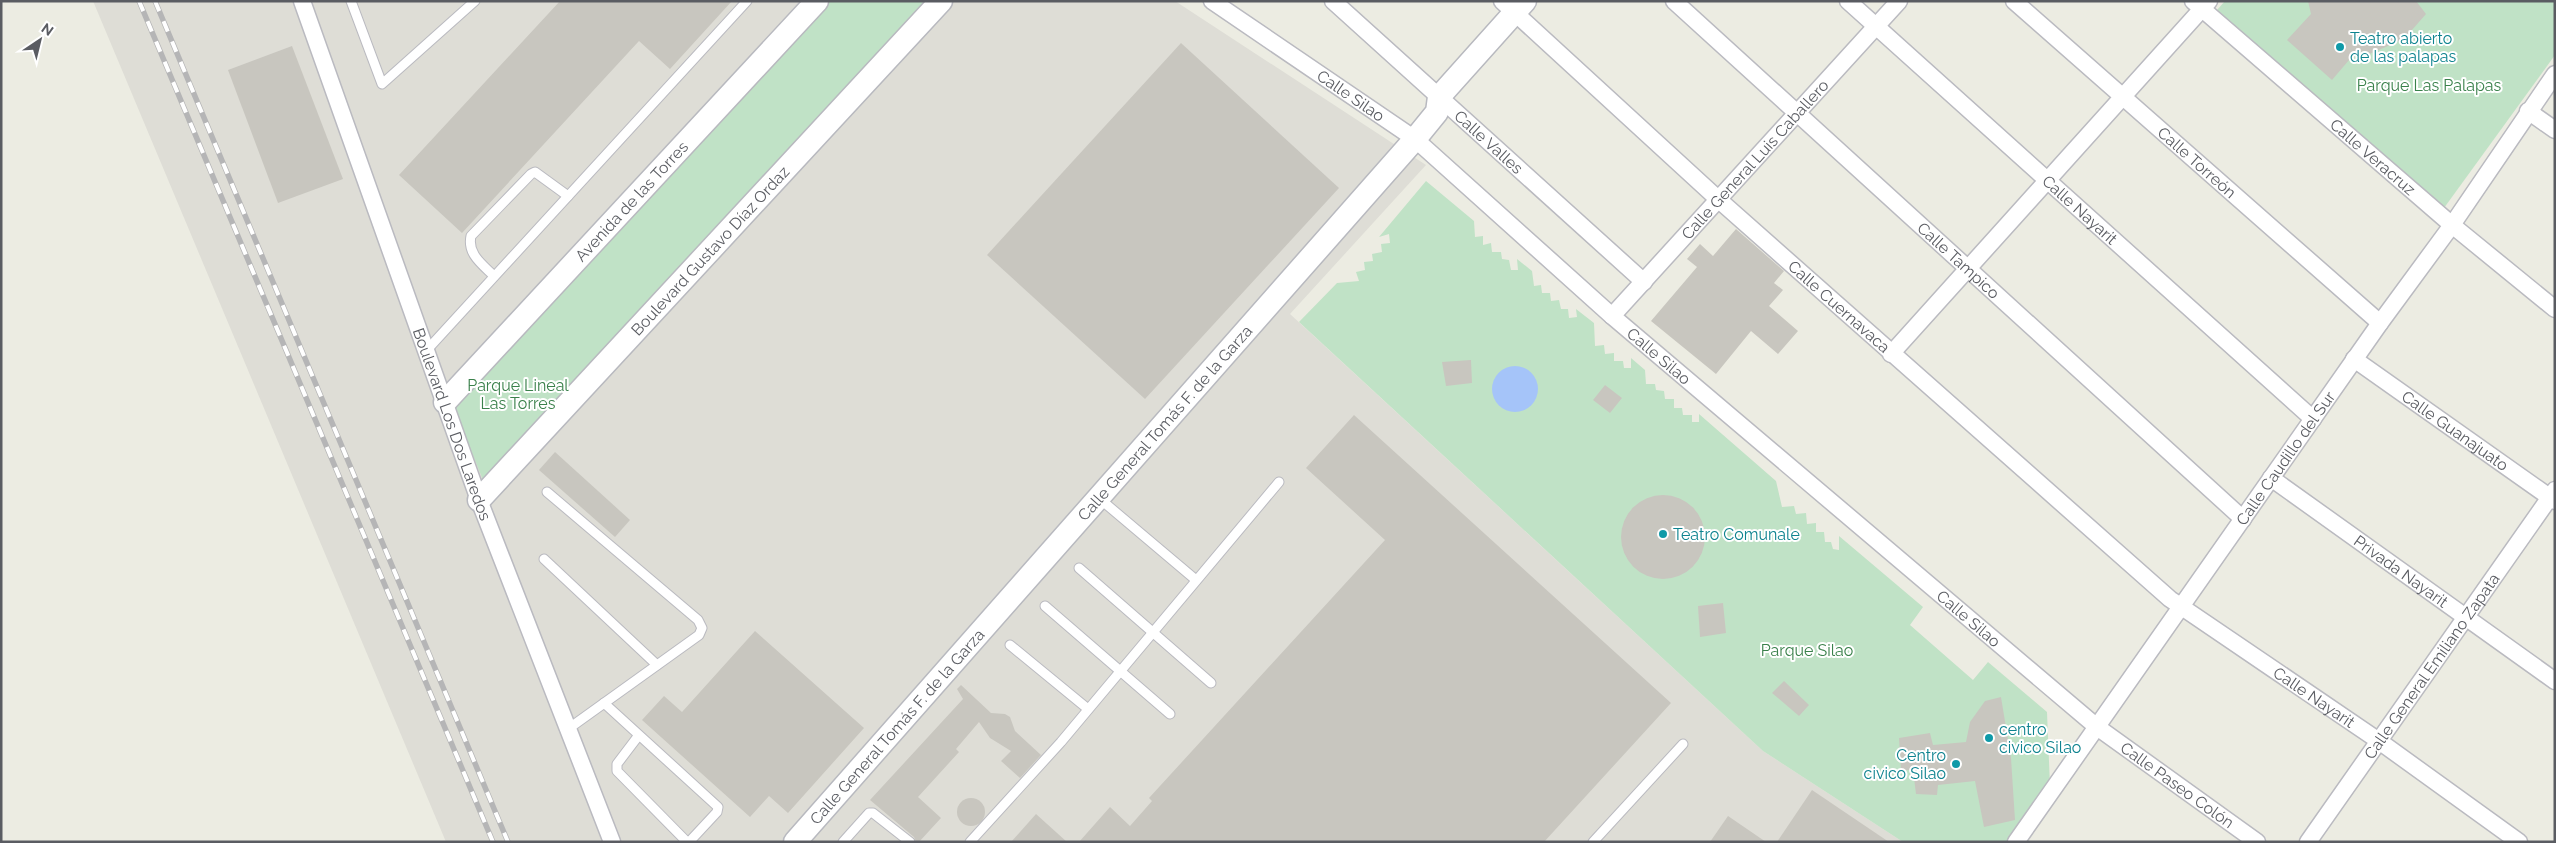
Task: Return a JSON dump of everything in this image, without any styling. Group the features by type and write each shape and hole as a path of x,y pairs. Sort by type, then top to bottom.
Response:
{"street":[{"name":"Boulevard Los Dos Laredos","path":"302,1 479,500 612,842"},
{"name":"Avenida de las Torres","path":"445,402 817,1"},
{"name":"Boulevard Gustavo Díaz Ordaz","path":"479,500 941,1"},
{"name":"Calle Silao","path":"1212,1 1416,139 1612,316 2097,727"},
{"name":"Calle Valles","path":"1333,1 1644,282"},
{"name":"Calle Tampico","path":"1674,1 2243,519"},
{"name":"Calle Nayarit","path":"1848,1 2313,419"},
{"name":"Calle General Luis Caballero","path":"1612,316 1899,1"},
{"name":"Calle Torreón","path":"2014,1 2380,323"},
{"path":"1891,354 2122,98 2202,4"},
{"name":"Calle Veracruz","path":"2202,4 2452,224 2555,309"},
{"name":"Calle General Tomás F. de la Garza","path":"795,842 1100,499 1416,139 1437,112 1439,97 1514,5"},
{"name":"Calle Cuernavaca","path":"1514,5 1719,200 1891,354 2163,592 2182,606"},
{"name":"Calle Caudillo del Sur","path":"2016,842 2354,359 2452,224 2555,74"},
{"path":"2528,111 2555,130"},
{"name":"Calle Guanajuato","path":"2354,359 2553,496"},
{"name":"Privada Nayarit","path":"2271,478 2555,681"},
{"name":"Calle General Emiliano Zapata","path":"2308,842 2553,496"},
{"name":"Calle Nayarit","path":"2182,606 2379,741 2519,842"},
{"name":"Calle Paseo Colón","path":"2097,727 2257,842"}],"lane":[{"path":"351,1 382,84 475,1"},
{"path":"426,351 747,1"},
{"path":"494,276 471,253 469,245 471,236 531,174 536,172 542,175 568,196"},
{"path":"970,842 1088,709 1278,482"},
{"path":"547,492 698,620 702,628 699,635 568,728"},
{"path":"1100,499 1196,580"},
{"path":"544,559 657,665"},
{"path":"1079,568 1211,683"},
{"path":"1044,606 1170,714"},
{"path":"1010,645 1088,709"},
{"path":"604,703 718,807 717,812 690,841 686,841 617,771 617,764 639,735"},
{"path":"1593,842 1683,744"},
{"path":"843,842 869,813 873,812 910,842"}],"shaded area":[{"path":"93,1 1175,1 1426,165 1290,314 1763,751 1903,842 446,842"}],"green space":[{"name":"Parque Lineal Las Torres","path":"830,1 938,1 487,490 452,403"},
{"name":"Parque Las Palapas","path":"2225,1 2555,1 2555,55 2444,208 2217,10"},
{"name":"Parque Silao","path":"1426,181 1474,221 1475,237 1483,236 1483,245 1491,243 1492,252 1501,252 1502,259 1509,260 1511,270 1518,270 1517,259 1532,271 1534,286 1541,285 1542,293 1550,293 1551,301 1559,300 1561,309 1568,309 1569,318 1577,317 1576,309 1594,323 1595,346 1604,345 1605,354 1614,353 1614,361 1623,361 1624,368 1631,368 1631,358 1645,370 1646,384 1655,384 1656,390 1664,391 1665,399 1674,399 1674,408 1682,408 1683,415 1692,415 1692,422 1699,422 1699,414 1776,481 1782,507 1794,506 1796,514 1806,513 1807,524 1816,523 1816,532 1824,532 1825,542 1831,542 1833,549 1839,550 1839,536 1923,607 1910,625 1973,680 1988,662 2047,712 2050,786 2012,842 1903,842 1763,751 1299,322 1337,283 1359,281 1356,272 1365,270 1364,262 1373,261 1372,254 1382,252 1381,244 1390,243 1389,234 1379,237"}],"water":[{"path":"1515,366 1528,370 1534,376 1538,389 1534,402 1528,408 1515,412 1502,408 1496,402 1492,389 1496,376 1502,370"}],"building":[{"path":"560,1 732,1 670,69 639,41 462,233 399,175"},
{"name":"Teatro abierto de las palapas","path":"2308,1 2416,1 2426,14 2404,39 2367,55 2355,53 2332,80 2287,40 2311,14"},
{"path":"1181,43 1339,188 1145,399 987,255"},
{"path":"292,46 343,179 278,203 228,70"},
{"path":"1736,229 1784,271 1774,283 1783,290 1769,306 1798,331 1778,354 1751,331 1716,374 1651,321 1697,267 1687,259 1700,244 1713,256"},
{"path":"1471,360 1472,383 1446,386 1442,362"},
{"path":"1605,385 1622,398 1610,413 1593,400"},
{"path":"1354,415 1671,703 1544,842 1079,842 1110,807 1130,826 1152,801 1149,798 1385,540 1306,468"},
{"path":"555,452 630,520 615,537 539,470"},
{"name":"Teatro Comunale","path":"1655,495 1671,495 1687,502 1698,513 1705,529 1702,553 1693,567 1687,572 1671,579 1655,579 1639,572 1628,561 1621,545 1621,529 1628,513 1639,502"},
{"path":"1723,603 1726,633 1700,637 1698,606"},
{"path":"755,631 864,728 788,813 769,796 750,817 642,720 664,696 682,712"},
{"path":"1784,681 1809,705 1799,716 1772,693"},
{"path":"961,685 991,713 1005,714 1010,717 1015,731 1041,755 1020,778 1001,761 1011,751 990,738 979,722 956,749 959,752 918,797 941,818 919,842 916,842 914,837 870,800 963,699 957,689"},
{"name":"Centro civico Silao","path":"2001,697 2011,758 2015,820 1984,827 1975,781 1938,785 1937,795 1916,794 1913,770 1901,770 1899,738 1930,733 1933,745 1966,742 1970,722 1985,701"},
{"path":"1812,790 1889,842 1777,842"},
{"path":"971,798 981,802 985,812 981,822 971,826 961,822 957,812 961,802"},
{"path":"1036,814 1067,842 1011,842"},
{"path":"1728,816 1766,842 1710,842"}],"railway":[{"path":"139,1 493,842"},
{"path":"155,1 508,842"}],"place":[{"name":"Teatro abierto de las palapas","path":"2340,47"},
{"name":"Teatro Comunale","path":"1663,534"},
{"name":"centro civico Silao","path":"1989,738"},
{"name":"Centro civico Silao","path":"1956,764"}]}
